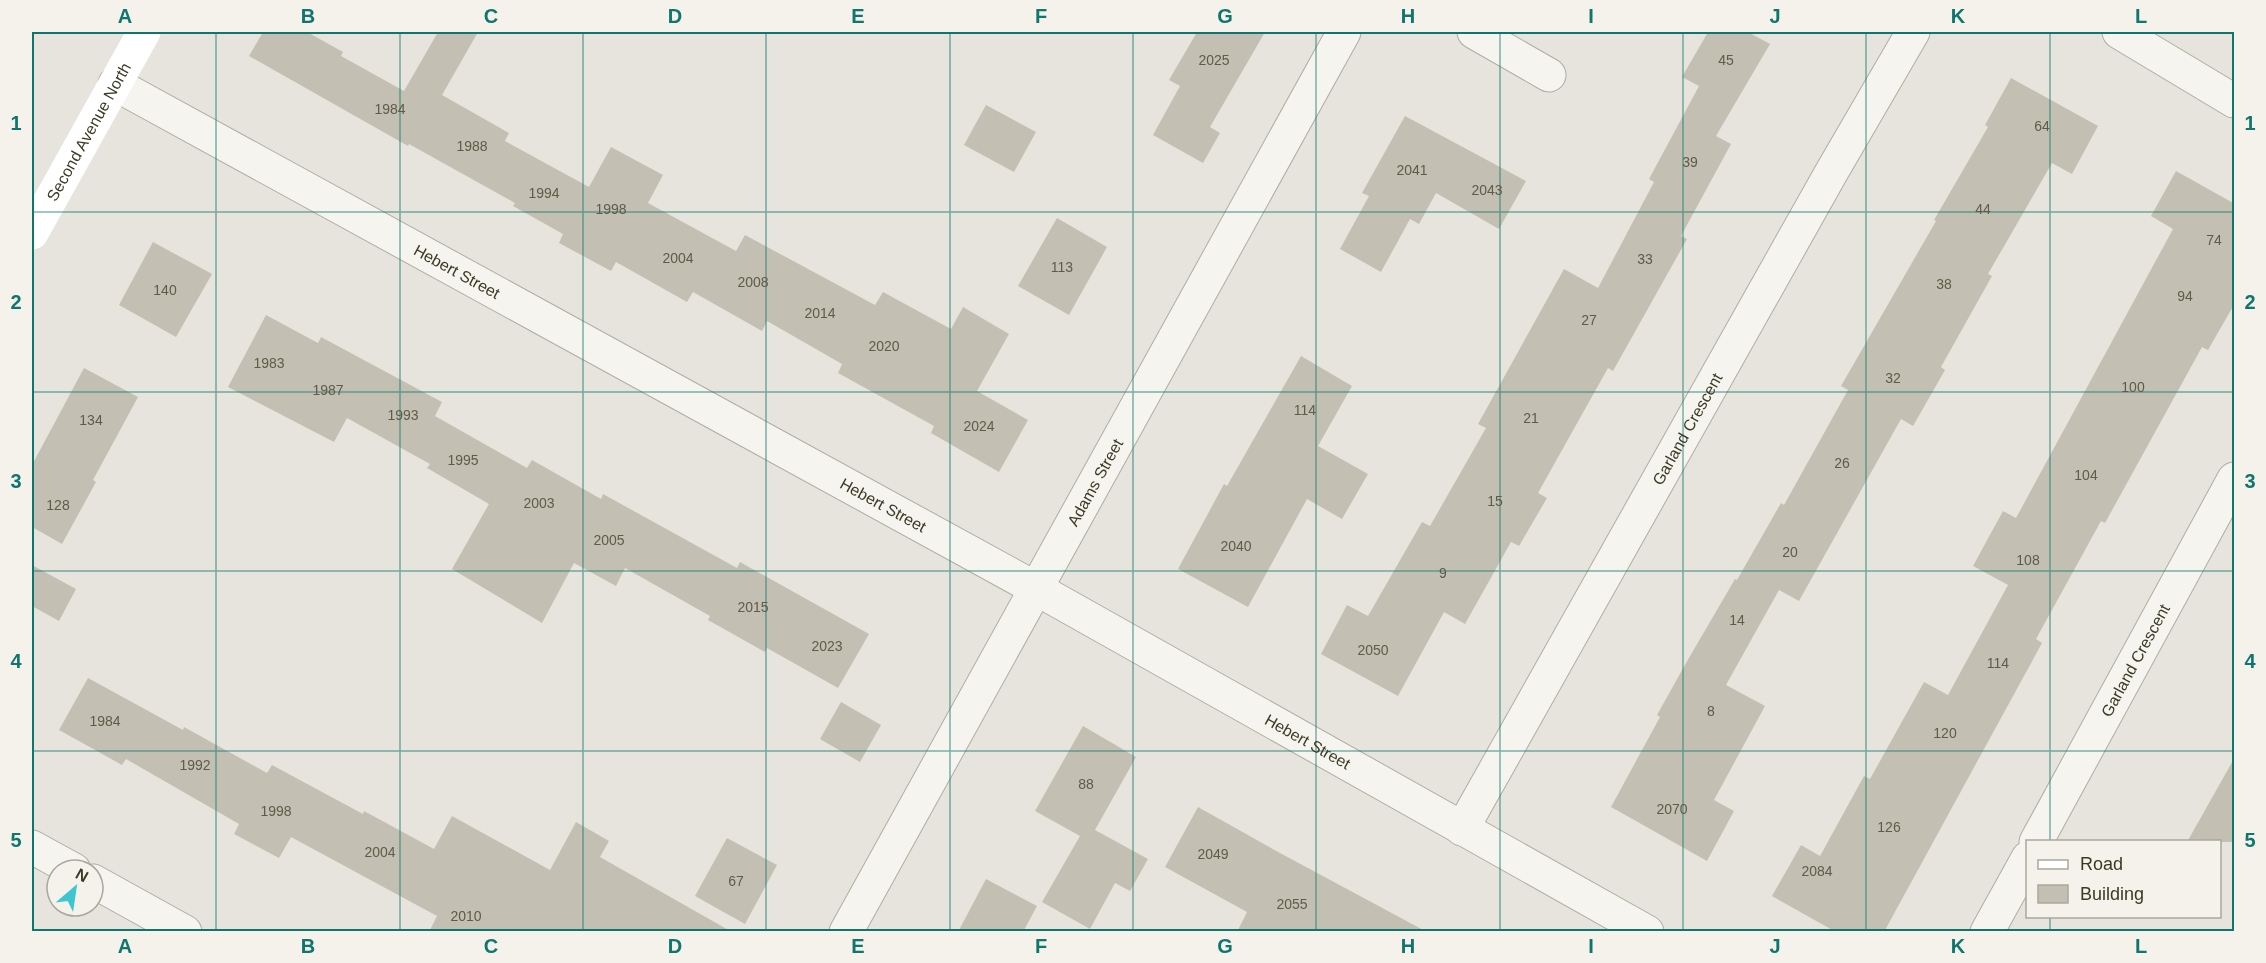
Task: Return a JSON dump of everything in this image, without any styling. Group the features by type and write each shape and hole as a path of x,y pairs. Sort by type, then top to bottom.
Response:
{"main road":[{"name":"Second Avenue North","path":"32,233 144,32"}],"street":[{"name":"Adams Street","path":"846,932 1344,32"},
{"path":"1474,32 1549,75"},
{"name":"Garland Crescent","path":"1462,829 1831,173 1913,32"},
{"path":"2119,32 2235,101"},
{"name":"Hebert Street","path":"115,84 1035,588 1647,932"},
{"name":"Garland Crescent","path":"2037,840 2235,479"},
{"path":"32,846 53,858"},
{"path":"1987,932 2026,862"},
{"path":"105,888 185,932"}],"building":[{"path":"263,32 307,32 343,52 341,56 404,91 438,32 478,32 442,95 509,133 505,141 589,187 611,147 663,175 648,203 736,251 745,235 875,305 883,292 951,329 963,307 1009,334 977,391 1028,420 999,472 931,433 934,426 838,373 842,364 767,321 762,331 693,292 687,302 616,262 611,271 559,243 563,234 513,206 515,203 409,144 408,146 249,56"},
{"path":"1197,32 1265,32 1210,127 1220,133 1203,163 1153,135 1180,86 1169,80"},
{"path":"1708,32 1748,32 1770,44 1716,136 1731,144 1681,236 1687,239 1613,371 1608,368 1538,493 1547,498 1519,546 1511,542 1465,624 1444,612 1398,696 1321,654 1347,605 1368,616 1422,522 1430,526 1486,428 1478,424 1564,269 1598,288 1654,182 1649,179 1699,86 1682,77"},
{"path":"2011,78 2098,126 2072,174 2052,163 1988,274 1992,276 1941,367 1945,370 1913,426 1901,419 1799,601 1779,590 1726,685 1765,706 1714,800 1734,811 1707,861 1611,807 1660,717 1657,715 1686,663 1781,503 1784,505 1848,390 1841,386 1988,127 1985,125"},
{"path":"986,105 1036,132 1014,172 964,145"},
{"path":"1405,116 1526,181 1499,229 1436,193 1419,224 1410,219 1381,272 1340,249 1369,196 1362,193"},
{"path":"2176,171 2235,204 2235,303 2208,350 2202,347 2105,523 2101,521 2036,639 2042,643 1884,932 1836,932 1772,896 1801,845 1820,856 1864,776 1870,779 1924,682 1948,695 2008,585 1973,566 2003,511 2016,518 2173,229 2151,216"},
{"path":"1057,218 1107,247 1069,315 1018,286"},
{"path":"153,242 212,274 176,337 119,305"},
{"path":"266,315 318,343 321,337 442,402 435,416 527,468 532,460 601,499 603,494 737,568 740,562 869,634 838,688 767,648 765,652 708,620 710,616 625,568 616,586 574,563 542,623 452,569 489,504 427,468 430,464 347,418 334,442 228,387"},
{"path":"1301,356 1352,386 1318,446 1368,474 1342,519 1307,499 1248,607 1178,569 1224,484 1227,486"},
{"path":"84,368 138,397 93,480 96,482 62,544 32,527 32,465"},
{"path":"32,565 76,589 59,621 32,606"},
{"path":"88,678 267,773 272,765 434,849 452,816 550,870 576,822 609,841 600,857 732,932 429,932 437,916 291,837 279,858 234,834 239,824 126,759 122,765 59,730"},
{"path":"841,702 881,725 860,762 820,739"},
{"path":"1083,726 1136,757 1095,830 1148,859 1130,891 1115,883 1090,929 1042,902 1080,836 1035,811"},
{"path":"2235,757 2235,842 2188,840"},
{"path":"1198,807 1427,932 1237,932 1247,912 1165,867"},
{"path":"727,838 777,865 745,924 695,896"},
{"path":"986,879 1037,906 1023,932 958,932"}]}
